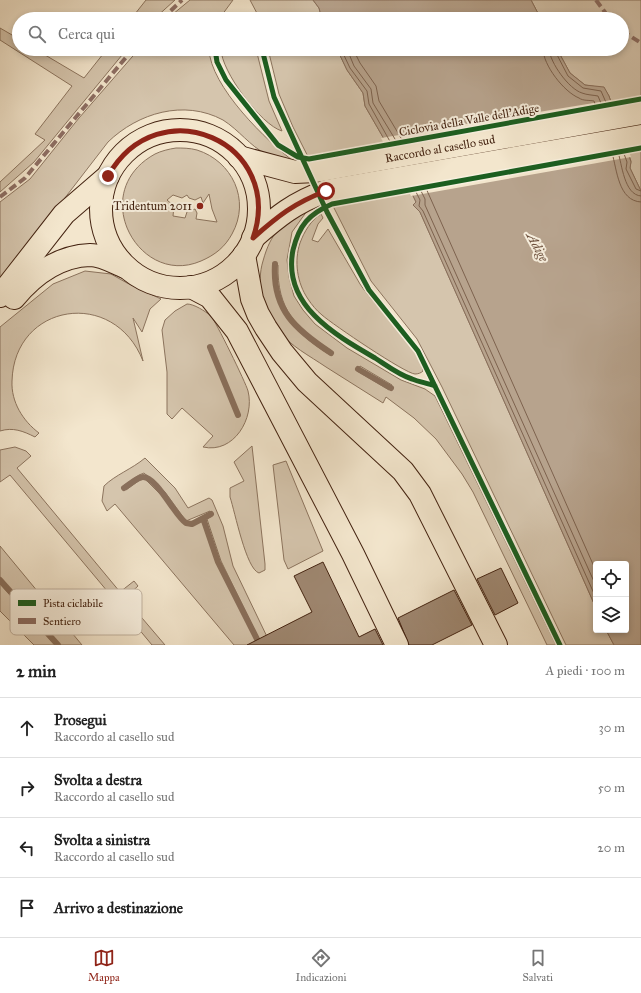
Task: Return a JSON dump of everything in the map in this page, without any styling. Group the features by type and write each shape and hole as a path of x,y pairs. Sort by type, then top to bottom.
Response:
{"main road":[{"name":"Raccordo al casello sud","path":"239,157 295,172 316,171 641,112"},
{"name":"Raccordo al casello sud","path":"0,296 64,214 108,176 122,156 133,146 146,138 167,132 188,131 203,134 216,139 239,157 247,168 257,192 259,212 248,247"},
{"name":"Raccordo al casello sud","path":"0,311 13,300 27,283 43,270 62,260 91,255 126,267 145,280 157,285 170,288 191,287 221,277 233,267 248,247 285,211 303,200 326,191 641,136"},
{"name":"Raccordo al casello sud","path":"108,176 101,199 103,228 113,251 126,267"},
{"path":"248,247 252,299 266,328 282,352 307,382 403,471 420,494 496,645"},
{"path":"191,287 210,297 236,331 353,554 397,645"}],"shaded area":[{"path":"146,0 175,0 162,12 137,12"},
{"path":"190,0 233,0 224,12 175,12"},
{"path":"250,0 313,0 320,12 256,12"},
{"path":"531,0 641,0 641,191 630,168 631,161 609,96 604,88 585,85 570,73 561,56 629,56 629,12 537,12"},
{"path":"0,28 12,35 12,48 0,40"},
{"path":"25,56 47,56 84,78 101,56 121,56 34,162 0,192 0,182 45,140 35,134 72,86"},
{"path":"133,56 210,56 212,64 229,96 270,142 296,163 277,158 260,151 229,124 208,114 193,110 177,110 162,112 147,117 133,123 108,142 0,282 0,202 30,179 79,118"},
{"path":"222,56 258,56 269,101 282,131 273,127 253,108 235,83"},
{"path":"270,56 340,56 347,70 363,93 365,106 395,158 416,202 413,205 420,212 593,601 593,633 608,633 614,645 566,645 442,387 417,339 371,281 293,127 279,94"},
{"path":"176,148 197,150 209,155 220,163 235,183 239,195 237,221 232,234 223,247 201,261 178,266 158,261 141,249 129,232 123,212 124,191 135,171 155,154","holes":["209,194 212,209 217,222 196,219 197,213 195,209 190,211 188,209 185,218 173,216 174,206 167,200 173,195 182,198 187,195 189,198 195,200 201,197 203,203"]},
{"path":"307,211 292,232 287,260 289,277 294,296 315,324 347,348 401,380 425,389 435,396 556,645 547,645 473,492 462,474 436,439 414,418 386,397 383,403 300,350 283,336 268,315 262,297 260,279 266,251 278,230 290,220","holes":["274,265 278,265 281,294 285,306 291,316 308,334 332,351 330,355 306,338 287,318 276,294","360,366 392,385 389,390 357,371"]},
{"path":"321,214 323,218 318,224 312,240 318,242 328,229 360,284 406,339 420,361 423,371 418,374 409,372 369,348 322,315 304,293 298,272 298,250 308,227"},
{"path":"85,271 111,274 161,299 150,309 142,332 133,318 143,361 129,337 111,322 89,314 67,314 47,321 29,335 17,355 12,381 12,389 19,410 28,423 39,433 35,437 18,430 9,429 0,431 0,327 53,284"},
{"path":"187,304 196,306 211,316 242,376 248,391 248,412 240,432 224,445 214,448 203,447 213,436 182,408 172,419 167,414 167,372 162,330 165,320 175,311"},
{"path":"252,446 265,564 265,570 259,573 254,569 245,551 230,497 230,488 244,481 234,462"},
{"path":"15,447 26,451 31,456 17,468 118,589 105,589 10,475 0,482 0,450"},
{"path":"145,458 175,488 188,508 209,498 212,500 223,526 233,566 271,645 262,645 221,561 207,519 212,516 210,511 186,521 165,492 144,473 123,486 126,490 140,480 145,479 162,496 184,524 191,526 202,520 215,559 258,645 234,645 115,504 107,511 102,501 104,486"},
{"path":"286,461 323,551 288,569 284,560 273,465"},
{"path":"0,546 36,589 10,589 0,578"},
{"path":"134,581 138,586 135,589 124,589"},
{"path":"0,584 10,595 10,621 0,611"},
{"path":"142,618 165,645 152,645 142,633"},
{"path":"24,635 46,635 55,645 34,645"},
{"path":"51,635 74,635 82,645 60,645"}],"water":[{"path":"313,0 531,0 537,12 320,12"},
{"name":"Adige","path":"340,56 561,56 570,73 585,85 604,87 609,96 631,162 630,168 641,191 641,645 614,645 608,633 629,633 629,561 593,561 593,601 420,212 413,205 416,202 395,158 365,106 363,93 347,70"}],"pier":[{"path":"612,100 631,157 411,196 381,138"}],"building":[{"path":"323,562 359,637 375,629 383,645 247,645 312,612 294,576"},
{"path":"501,568 518,603 495,615 477,579"},
{"path":"454,590 472,625 432,645 409,645 398,618"}],"waterway":[{"path":"275,264 275,280 282,306 297,327 331,353"},
{"path":"210,347 238,415"},
{"path":"358,369 391,388"},
{"path":"124,488 143,477 154,483 186,523 192,524 211,514"},
{"path":"203,518 218,562 260,645"},
{"path":"0,580 10,591"},
{"path":"49,635 58,645"}],"marked path":[{"path":"169,12 182,0"},
{"path":"596,0 605,12"},
{"path":"629,35 641,43"},
{"path":"0,197 25,178 127,56"}],"cycle path":[{"name":"Ciclovia della Valle dell'Adige","path":"216,56 217,62 226,80 278,145 298,157 309,159 641,99"},
{"path":"264,56 274,97 327,212 369,290 418,351 560,645"},
{"path":"435,386 402,375 344,339 315,316 304,302 296,287 292,269 295,241 306,221 317,212 332,204 641,148"}],"place":[{"name":"Tridentum 2011","path":"200,206"}],"route":[{"path":"108,176 122,156 133,146 156,134 177,130 203,134 216,139 239,157 253,180 257,192 259,212 253,238 285,211 297,203 326,191"}]}
